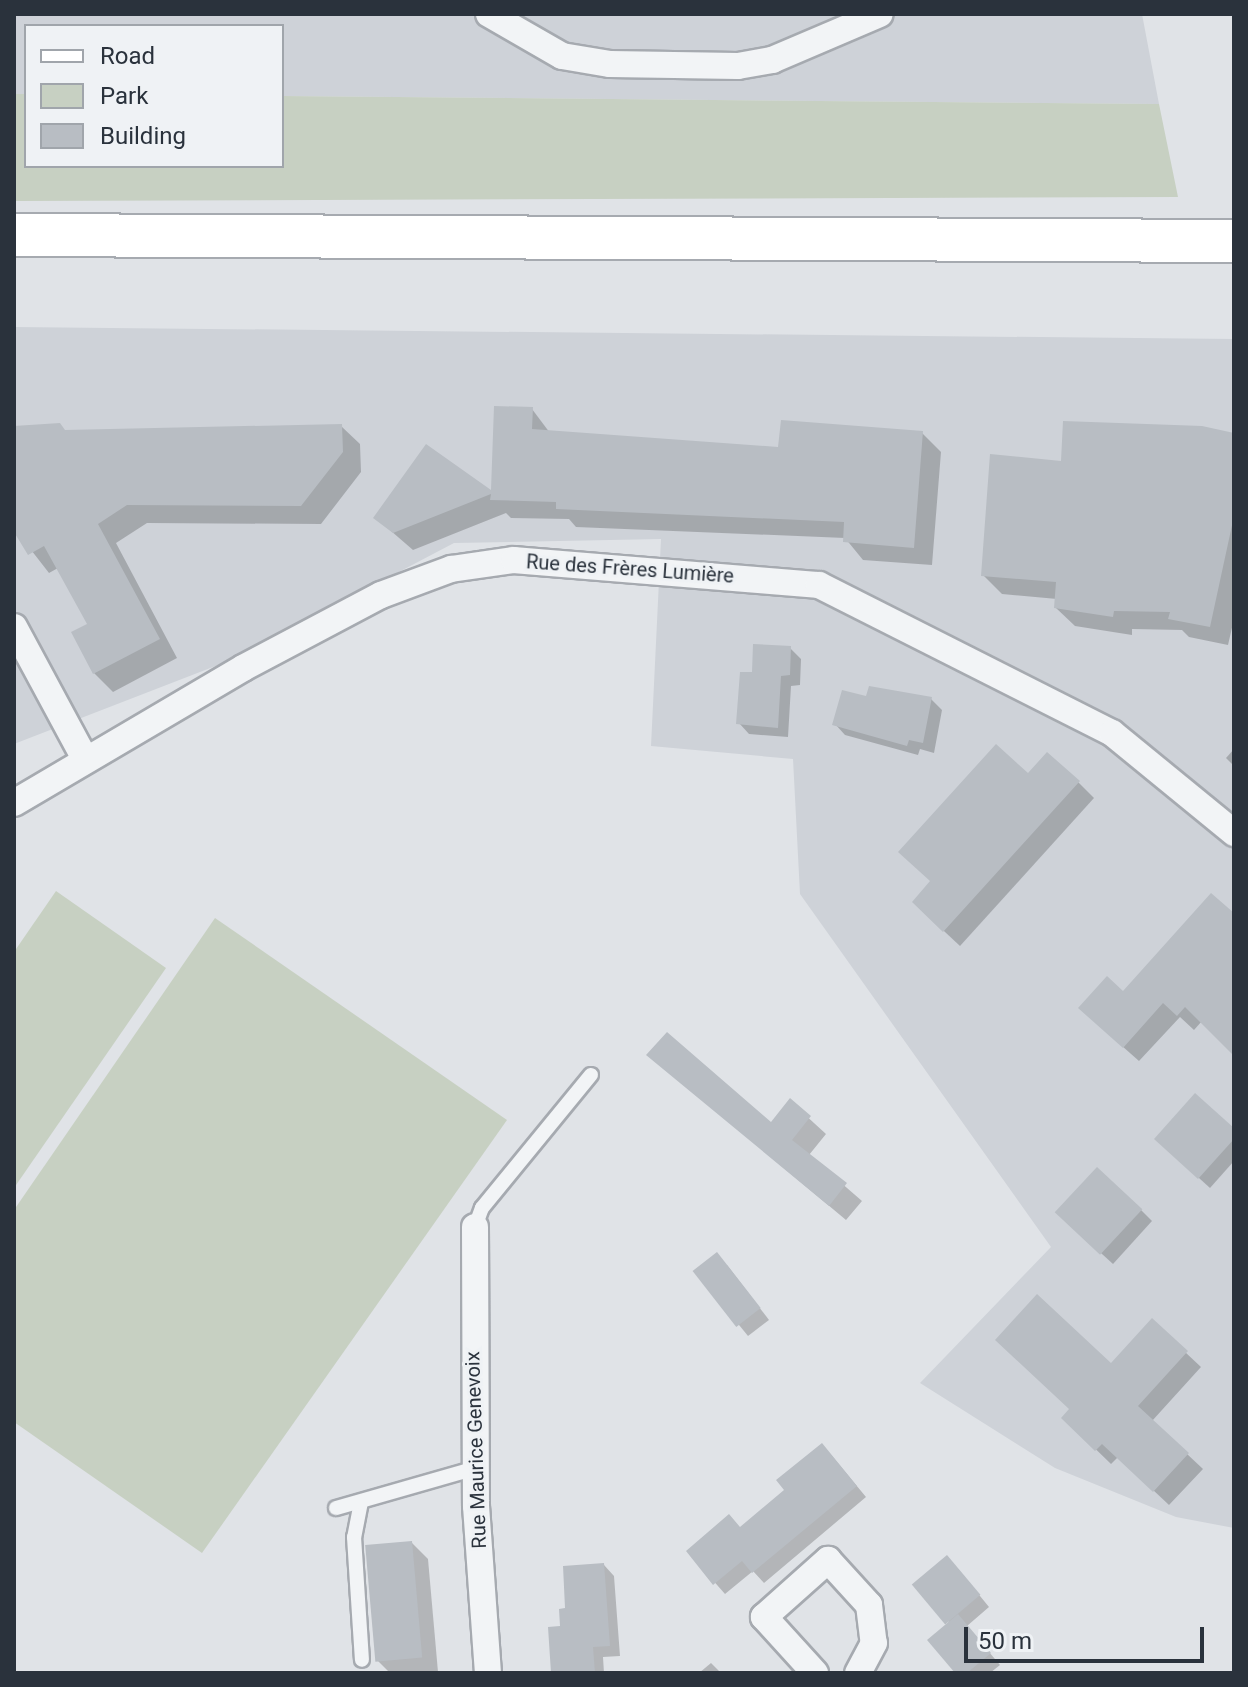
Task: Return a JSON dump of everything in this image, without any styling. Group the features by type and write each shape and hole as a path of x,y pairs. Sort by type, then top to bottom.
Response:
{"main road":[{"path":"14,235 1234,241"}],"street":[{"path":"489,14 562,56 610,64 738,66 772,60 880,14"},
{"name":"Rue des Frères Lumière","path":"14,803 85,759 381,595 451,569 514,560 819,585 1112,733 1234,833"},
{"path":"14,627 85,759"},
{"name":"Rue Maurice Genevoix","path":"475,1227 476,1468 488,1673"},
{"path":"815,1673 764,1617 828,1560 869,1605 874,1643 858,1673"}],"lane":[{"path":"475,1227 482,1208 591,1075"},
{"path":"336,1508 476,1468"},
{"path":"361,1502 354,1537 362,1660"}],"shaded area":[{"path":"14,14 1142,14 1159,104 284,96 284,24 24,24 24,94 14,94"},
{"path":"14,327 1234,339 1234,1528 1176,1517 1055,1468 920,1383 1051,1247 800,894 793,759 651,746 661,539 454,543 231,660 14,744"}],"green space":[{"path":"14,94 24,94 24,168 284,168 284,96 1159,104 1178,197 14,201"},
{"path":"56,891 166,968 14,1188 14,952"},
{"path":"215,918 507,1120 202,1553 14,1422 14,1210"}],"building":[{"path":"494,406 533,407 532,429 778,447 781,420 923,431 914,548 843,542 844,522 556,509 556,502 490,500 491,494 393,533 373,518 426,444 491,490"},
{"path":"1063,421 1202,426 1234,433 1234,516 1210,627 1168,619 1170,612 1114,611 1113,617 1054,608 1056,582 981,576 990,454 1061,461"},
{"path":"60,423 65,430 342,424 343,452 301,506 127,505 98,524 160,639 93,674 71,632 87,624 44,546 28,555 14,532 14,426"},
{"path":"753,644 791,646 790,675 781,676 778,728 736,724 740,672 752,672"},
{"path":"869,686 932,697 923,743 909,740 907,746 832,725 842,690 866,696"},
{"path":"996,744 1028,773 1047,752 1080,781 943,932 912,902 930,881 898,852"},
{"path":"1211,893 1234,913 1234,1056 1185,1007 1177,1016 1163,1003 1123,1048 1078,1008 1107,976 1123,991"},
{"path":"667,1032 771,1122 790,1098 811,1116 792,1140 847,1183 829,1206 646,1055"},
{"path":"1195,1093 1234,1128 1234,1139 1198,1179 1154,1139"},
{"path":"1097,1167 1142,1209 1100,1255 1055,1212"},
{"path":"717,1252 761,1308 736,1327 693,1271"},
{"path":"1037,1294 1111,1363 1152,1318 1188,1351 1138,1406 1189,1453 1153,1492 1102,1444 1095,1451 1061,1418 1069,1409 995,1340"},
{"path":"822,1443 857,1486 752,1573 742,1561 713,1585 686,1551 729,1514 740,1527 784,1490 776,1480"},
{"path":"412,1541 422,1658 375,1662 365,1545"},
{"path":"947,1555 980,1595 945,1624 912,1585"},
{"path":"604,1563 610,1646 593,1647 595,1673 551,1673 548,1627 560,1626 559,1609 565,1608 563,1566"},
{"path":"958,1614 991,1653 967,1673 955,1673 927,1640"}]}
